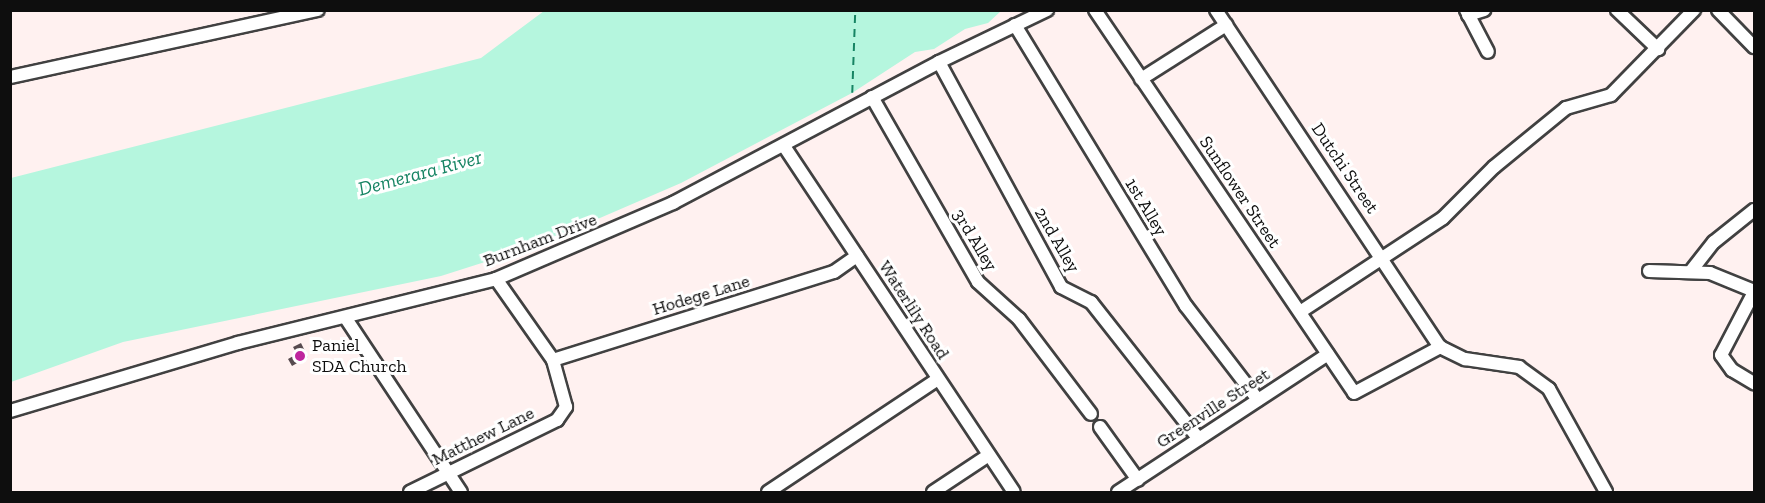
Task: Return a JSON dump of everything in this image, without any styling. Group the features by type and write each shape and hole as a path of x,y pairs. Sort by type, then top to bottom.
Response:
{"street":[{"path":"10,77 318,10"},
{"name":"Burnham Drive","path":"10,411 238,343 496,279 644,217 784,146 939,62 1047,10"},
{"name":"Sunflower Street","path":"1095,10 1354,393 1440,347"},
{"name":"Dutchi Street","path":"1216,10 1383,257 1440,347"},
{"path":"1484,10 1467,13 1488,52"},
{"path":"1617,10 1658,49"},
{"path":"1300,312 1443,218 1494,167 1566,108 1581,107 1611,95 1694,10"},
{"path":"1718,10 1754,47"},
{"name":"1st Alley","path":"1016,25 1186,306 1258,400"},
{"path":"1141,79 1226,25"},
{"name":"2nd Alley","path":"939,62 1061,286 1098,310 1199,439"},
{"name":"3rd Alley","path":"872,97 978,282 1019,319 1091,414"},
{"name":"Waterlily Road","path":"784,146 1014,492"},
{"path":"1691,271 1714,242 1755,210"},
{"name":"Hodege Lane","path":"552,360 834,272 857,256"},
{"path":"1648,271 1691,271 1755,291 1721,355 1732,370 1755,383"},
{"path":"496,279 552,360"},
{"path":"345,317 461,492"},
{"path":"1440,347 1465,359 1519,367 1549,389 1606,492"},
{"name":"Greenville Street","path":"1118,492 1328,354"},
{"name":"Matthew Lane","path":"410,492 557,420 566,406 552,360"},
{"path":"768,492 938,379"},
{"path":"1100,427 1138,480"},
{"path":"933,492 988,455"}],"water":[{"name":"Demerara River","path":"544,11 1001,11 988,23 965,29 934,49 915,52 852,93 681,183 535,246 441,276 123,342 11,382 11,178 481,58"}],"building":[{"name":"Paniel SDA Church","path":"301,343 308,357 292,366 288,359 297,354 293,347"}],"ferry route":[{"path":"852,93 855,10"}],"place":[{"name":"Paniel SDA Church","path":"300,356"}]}
